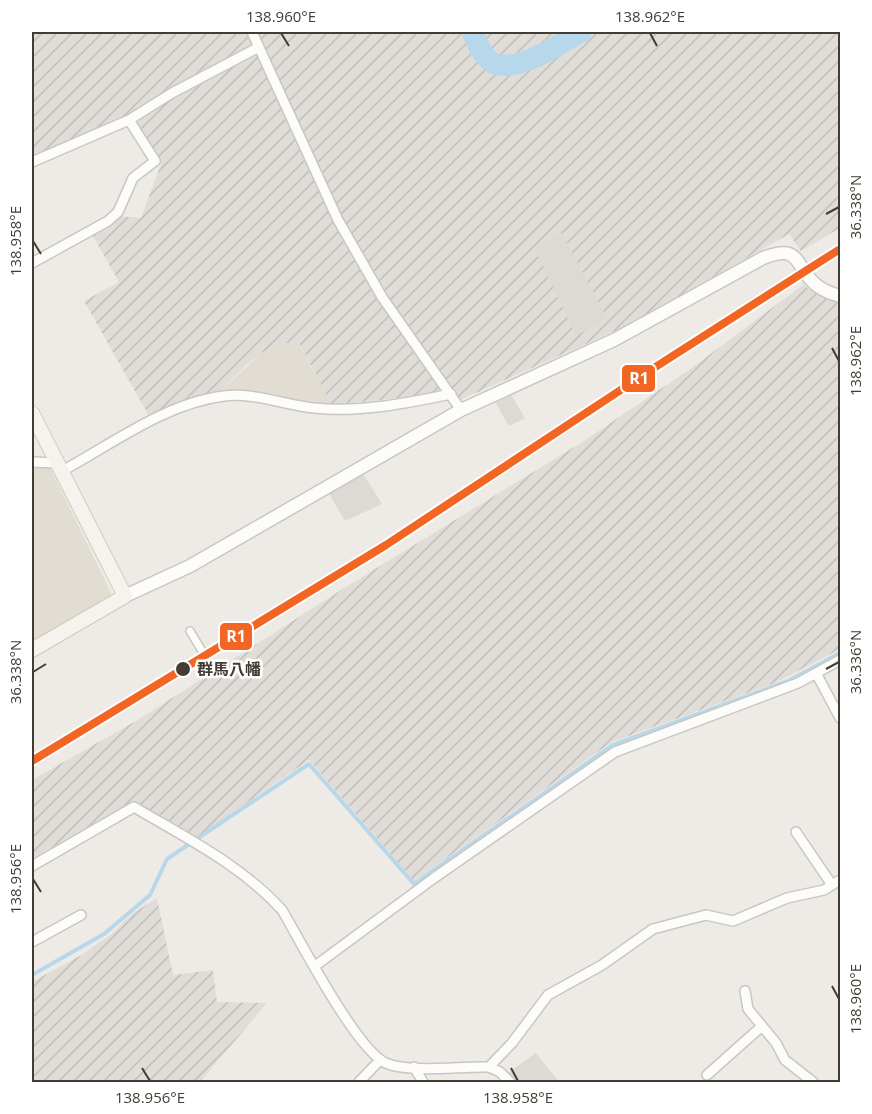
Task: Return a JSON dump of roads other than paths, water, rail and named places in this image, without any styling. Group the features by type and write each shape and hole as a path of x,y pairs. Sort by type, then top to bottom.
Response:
{"main road":[{"path":"32,413 125,596 32,650"}],"street":[{"path":"252,32 338,220 382,297 461,410"},
{"path":"32,162 129,120 259,47"},
{"path":"32,263 108,221 118,212 133,178 155,161 129,120"},
{"path":"125,596 190,566 461,410 614,340 776,253 792,254 815,284 840,296"},
{"path":"32,462 60,467 166,414 210,398 236,395 314,408 337,409 412,402 451,394"},
{"path":"190,631 202,651"},
{"path":"315,966 434,878 615,752 754,700 840,660"},
{"path":"816,673 840,718"},
{"path":"32,866 134,807 225,860 267,894 282,910 357,1035 380,1060 388,1064 414,1067 489,1067 500,1072 510,1083"},
{"path":"489,1067 512,1043 548,995 602,965 653,929 706,915 733,921 787,898 824,891 836,882 796,832"},
{"path":"32,942 81,915"},
{"path":"745,991 748,1009 785,1060 813,1083"},
{"path":"707,1075 762,1026"},
{"path":"359,1083 380,1060"},
{"path":"414,1067 423,1083"}],"waterway":[{"path":"472,32 481,50 489,60 498,65 509,65 535,57 581,32"},
{"path":"32,975 104,934 150,895 167,859 309,764 414,884 613,745 788,681 840,653"}],"place":[{"name":"群馬八幡","path":"183,669"}]}
